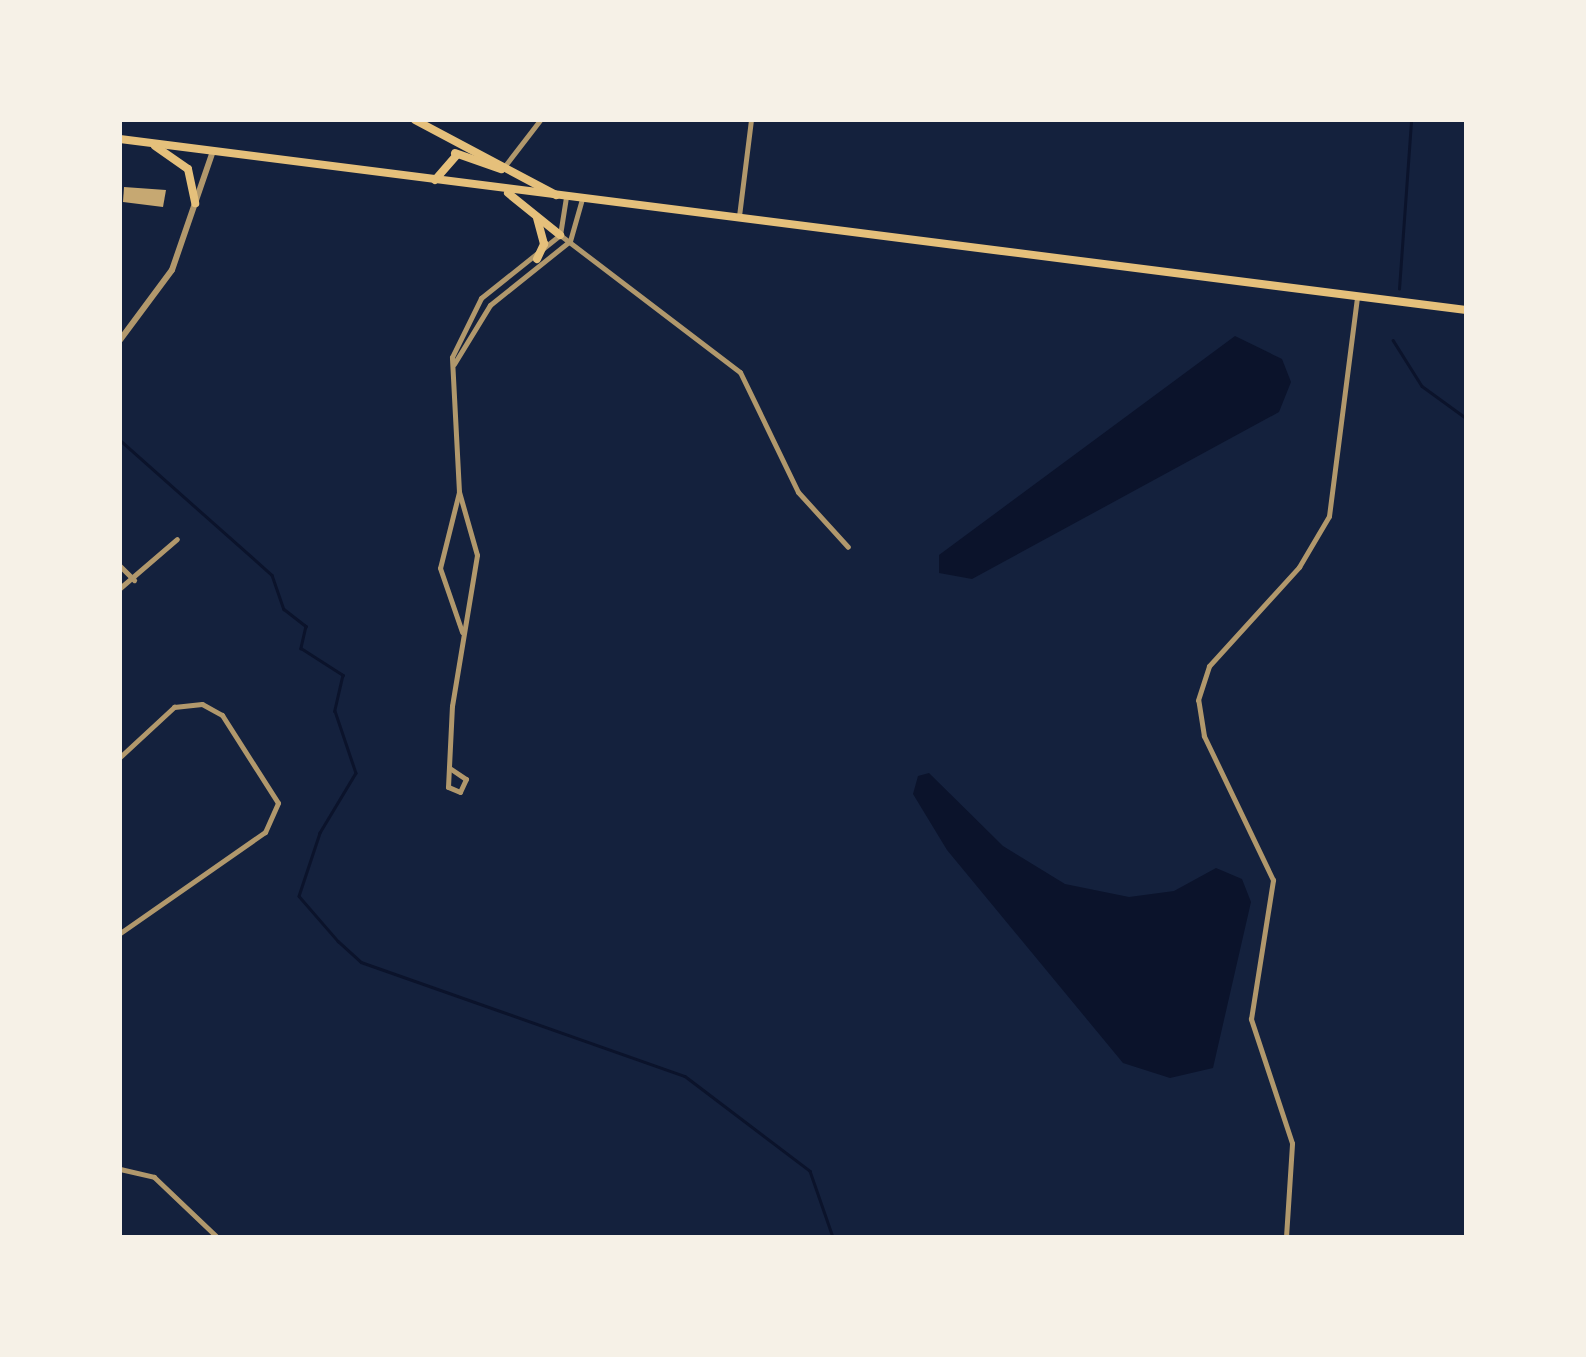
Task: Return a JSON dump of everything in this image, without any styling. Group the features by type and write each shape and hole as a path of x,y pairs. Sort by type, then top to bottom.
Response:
{"main road":[{"path":"415,120 456,155 502,169"},
{"path":"120,140 1466,310"},
{"path":"445,143 562,197"},
{"path":"151,144 188,169 195,204"},
{"path":"435,180 456,155"},
{"path":"505,190 560,235"},
{"path":"536,214 544,244 536,259"}],"street":[{"path":"502,169 540,120"},
{"path":"738,220 751,120"},
{"path":"120,340 164,288 213,151"},
{"path":"451,769 466,779 460,792 448,787 462,632 477,555 459,492 454,364 481,298 536,259 560,235 562,197"},
{"path":"454,364 490,305 570,241 582,200"},
{"path":"560,235 748,381 784,468 848,547"},
{"path":"1286,1237 1292,1143 1252,1018 1273,880 1204,736 1198,700 1209,666 1300,567 1329,516 1358,296"},
{"path":"459,492 440,568 462,632"},
{"path":"120,588 134,580 177,539"},
{"path":"120,566 134,580"},
{"path":"120,757 174,707 211,707 274,787 276,817 120,933"},
{"path":"120,1168 154,1178 217,1237"},
{"path":"204,1237 210,1230"}],"water":[{"path":"1235,336 1282,359 1291,382 1279,412 972,579 939,573 939,555"},
{"path":"929,773 1003,846 1065,884 1129,897 1174,891 1216,868 1242,879 1251,902 1213,1068 1170,1078 1123,1063 947,850 913,794 918,776"}],"building":[{"path":"124,187 166,190 163,207 123,202"}],"waterway":[{"path":"1399,289 1411,120"},
{"path":"1393,340 1422,386 1466,418"},
{"path":"120,440 272,575 284,609 306,626 301,648 343,675 335,711 356,773 320,833 299,896 338,941 361,962 685,1076 810,1171 833,1237"}]}
